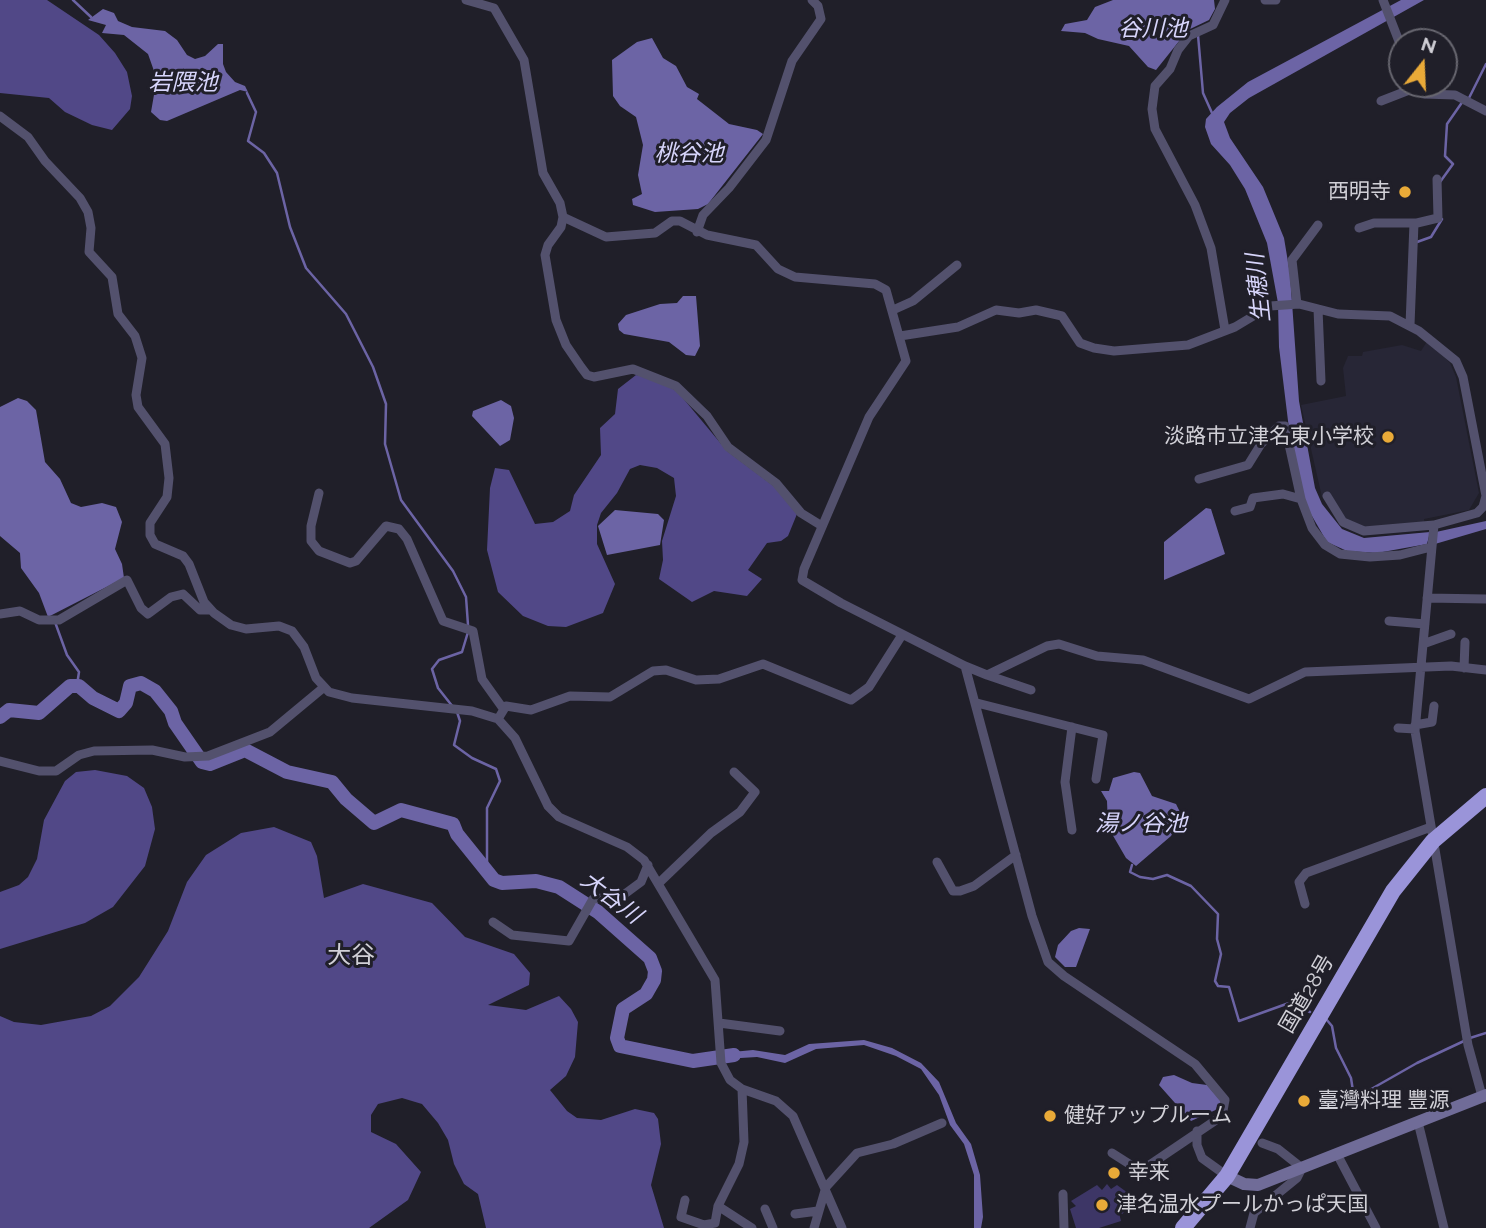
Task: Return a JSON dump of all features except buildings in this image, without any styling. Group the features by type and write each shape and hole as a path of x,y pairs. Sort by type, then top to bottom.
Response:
{"highway":[{"name":"国道28号","path":"1182,1228 1227,1176 1371,926 1432,834 1486,796"}],"street":[{"path":"466,0 494,8 521,52 527,93 538,130 543,173 560,203 561,227 546,250 546,260 556,320 566,345 587,375 594,377 634,369 676,386 706,416 729,447 776,483 802,513 822,526"},
{"path":"697,232 702,215 729,188 766,140 792,61 821,19 820,11 812,0"},
{"path":"1225,0 1217,21 1184,42 1170,69 1156,86 1153,118 1161,140 1195,205 1211,248 1225,330"},
{"path":"1265,0 1276,0"},
{"path":"1385,4 1393,28"},
{"path":"1458,96 1486,111"},
{"path":"1381,101 1388,98"},
{"path":"0,116 28,137 45,161 80,198 88,212 91,228 89,251 112,276 116,287 118,314 135,335 142,358 136,395 138,407 164,444 167,497 150,523 150,535 155,544 183,555 200,596 210,610 240,628 279,626 292,631 304,647 323,688 338,696 456,709 498,719 515,738 548,806 559,817 628,847 648,865 715,980 719,1050 721,1063 730,1080 742,1088 776,1101 793,1116 842,1228"},
{"path":"1359,228 1374,223 1414,223 1438,216 1437,179"},
{"path":"562,217 606,237 654,233 677,220 697,232 755,245 778,269 795,277 881,285 888,293 906,356 904,368 869,417 802,580 965,666 1031,690"},
{"path":"1410,325 1414,223"},
{"path":"1295,304 1292,260 1318,225"},
{"path":"893,310 913,301 957,265"},
{"path":"900,336 958,327 999,309 1057,314 1069,322 1080,343 1114,351 1188,345 1278,305 1295,304 1338,314 1386,315 1410,325 1456,361 1463,377 1483,465 1486,496 1483,507 1474,515 1434,527 1364,531 1343,523 1327,496"},
{"path":"1318,309 1321,381"},
{"path":"1199,479 1248,464 1261,444 1279,426 1285,426 1301,499 1315,534 1332,551 1381,557 1431,546"},
{"path":"319,493 311,526 311,541 319,551 350,563 356,561 386,526 399,529 407,539 443,621 468,629 476,639 482,679 502,707 531,710 570,696 610,697 653,671 666,670 696,680 719,679 763,664 851,700 869,687 902,635"},
{"path":"1235,511 1250,507 1253,498 1283,494 1301,499"},
{"path":"1197,1131 1196,1145 1202,1158 1227,1176 1255,1185 1484,1095 1468,1045 1415,727 1434,527"},
{"path":"0,614 20,611 39,620 59,620 127,580 141,608 148,614 171,597 183,594 200,610 210,610"},
{"path":"1427,598 1486,598"},
{"path":"1389,621 1425,624"},
{"path":"1423,644 1451,634"},
{"path":"1464,668 1465,642"},
{"path":"987,675 1047,646 1059,644 1097,656 1143,660 1250,699 1305,672 1422,667 1486,670"},
{"path":"965,666 1037,933 1048,962 1195,1064 1223,1097 1225,1112 1148,1166 1134,1167 1112,1153"},
{"path":"0,761 56,771 79,755 94,751 152,750 185,757 208,756 270,732 323,688"},
{"path":"977,703 1103,735 1096,779"},
{"path":"1398,728 1432,722 1434,706"},
{"path":"498,719 502,707"},
{"path":"1072,727 1065,782 1072,830"},
{"path":"660,883 711,833 740,812 755,792 734,772"},
{"path":"1305,904 1299,882 1306,873 1432,834"},
{"path":"937,862 953,891 960,891 974,886 1016,855"},
{"path":"493,922 512,935 569,941 587,907 597,898 614,899 622,896 641,882 648,865"},
{"path":"719,1023 780,1031"},
{"path":"685,1200 681,1217 704,1225 715,1223 718,1206 742,1153 742,1088"},
{"path":"1418,1122 1444,1228"},
{"path":"814,1228 824,1191 858,1153 893,1144 942,1123"},
{"path":"1262,1143 1278,1149 1302,1168"},
{"path":"1337,1154 1376,1228"},
{"path":"1250,1228 1254,1213 1288,1187 1302,1168"},
{"path":"1063,1194 1064,1228"},
{"path":"718,1206 752,1228"},
{"path":"765,1209 773,1228"},
{"path":"795,1214 817,1211"}],"shaded area":[{"path":"0,0 47,0 99,35 115,53 127,72 132,96 130,109 112,130 92,125 65,112 49,98 0,93"},
{"name":"淡路市立津名東小学校","path":"1428,340 1450,363 1456,377 1479,493 1469,510 1424,519 1425,524 1377,530 1348,523 1331,496 1322,497 1301,405 1346,396 1343,368 1348,356 1362,356 1363,352 1402,345 1421,351"},
{"path":"636,375 649,377 677,391 727,451 775,487 797,514 788,536 781,541 767,543 748,570 762,579 747,596 714,591 692,602 659,579 663,560 662,541 676,496 674,478 657,468 640,465 630,469 617,493 601,513 597,525 597,544 615,584 603,613 566,627 548,626 523,616 498,592 487,550 490,488 495,468 509,470 535,524 553,522 570,511 574,495 601,455 600,428 615,414 618,389"},
{"path":"95,770 127,776 144,788 152,807 155,829 145,866 113,907 85,923 0,949 0,892 19,885 28,877 37,859 44,820 65,781 76,772"},
{"path":"274,827 311,842 317,856 324,898 363,884 432,903 465,937 514,954 530,973 529,985 488,1005 526,1010 559,996 578,1022 575,1057 566,1076 550,1090 567,1111 577,1118 601,1120 635,1109 654,1113 658,1119 661,1144 651,1185 664,1228 486,1228 478,1194 464,1184 454,1164 448,1140 438,1123 422,1104 402,1098 378,1104 371,1115 371,1132 396,1144 421,1172 408,1200 369,1228 0,1228 0,1016 14,1022 41,1025 91,1016 110,1006 139,977 168,931 187,882 206,855 241,833"},
{"name":"津名温水プールかっぱ天国","path":"1107,1184 1111,1189 1117,1185 1128,1193 1126,1195 1131,1207 1122,1214 1119,1213 1121,1221 1099,1228 1076,1228 1070,1209 1076,1206 1071,1201 1097,1185 1102,1190"}],"water":[{"name":"谷川池","path":"1113,0 1214,0 1215,9 1209,20 1188,30 1156,70 1148,67 1129,46 1085,33 1061,31 1065,24 1087,20 1095,7"},
{"path":"1401,0 1424,0 1249,98 1230,113 1224,122 1230,138 1263,187 1284,238 1290,274 1299,401 1315,488 1322,504 1342,529 1364,538 1430,532 1427,544 1377,553 1347,551 1327,542 1305,504 1289,429 1279,347 1278,303 1267,243 1245,189 1230,165 1211,144 1205,127 1206,119 1217,107 1248,82"},
{"name":"岩隈池","path":"103,9 114,13 118,21 132,27 165,31 177,40 187,55 195,59 205,56 218,44 223,44 223,64 226,72 235,82 245,86 248,92 240,90 167,121 160,120 151,112 155,89 154,71 148,54 124,35 102,33 106,25 88,20"},
{"name":"桃谷池","path":"652,38 663,58 676,66 687,87 699,94 697,99 729,124 757,130 763,134 708,204 698,209 655,212 633,205 632,199 642,194 638,175 643,145 636,117 620,106 613,96 612,60 637,42"},
{"path":"683,296 696,296 700,346 695,356 686,355 669,342 624,334 619,330 618,324 626,315 660,304 677,303"},
{"path":"18,398 27,401 36,410 45,462 60,479 71,503 81,507 102,503 116,507 122,522 115,549 122,564 124,578 48,617 39,593 21,568 20,553 0,536 0,407"},
{"path":"501,400 511,406 514,418 510,440 500,446 472,416 473,411"},
{"path":"1206,508 1211,509 1225,554 1164,580 1164,542"},
{"path":"615,510 658,514 664,520 660,545 607,555 598,526"},
{"path":"1486,521 1486,529 1435,544 1436,532"},
{"name":"湯ノ谷池","path":"1140,773 1152,796 1176,804 1182,816 1171,836 1136,866 1126,858 1108,827 1107,801 1101,791 1109,791 1113,778"},
{"path":"1079,928 1090,929 1076,967 1065,967 1055,957 1058,945 1071,931"},
{"path":"864,1040 892,1048 921,1063 939,1082 956,1123 971,1144 980,1175 983,1217 981,1228 974,1228 974,1175 964,1144 950,1125 939,1095 921,1069 896,1056 864,1045 816,1049 785,1063 757,1057 724,1059 722,1053 753,1050 785,1055 809,1044"},
{"path":"1174,1075 1192,1083 1207,1085 1221,1101 1220,1108 1191,1121 1159,1085 1163,1077"}],"waterway":[{"path":"73,0 91,17"},
{"path":"1198,35 1203,93 1212,113"},
{"path":"1469,98 1486,64"},
{"path":"247,93 256,112 248,141 264,153 277,173 290,227 306,268 346,314 373,367 386,404 385,444 401,500 453,571 466,597 468,625"},
{"path":"1440,182 1453,164 1445,156 1447,124 1463,101"},
{"path":"1417,242 1431,237 1442,219"},
{"path":"55,622 67,655 79,672 77,685"},
{"path":"453,707 438,688 432,669 439,660 462,652 468,632"},
{"name":"大谷川","path":"0,717 9,710 39,713 70,686 79,686 93,698 119,711 126,703 130,686 141,683 155,691 171,711 175,723 202,762 210,764 245,750 287,772 332,782 346,799 374,823 401,810 453,824 457,834 494,880 502,883 536,881 559,887 598,912 650,958 655,971 654,980 646,994 623,1009 617,1038 620,1046 693,1061 734,1055"},
{"path":"457,712 460,721 454,745 472,758 496,769 500,781 487,808 487,870"},
{"path":"1132,865 1130,872 1140,877 1153,879 1167,875 1191,886 1218,914 1217,939 1221,954 1215,981 1218,986 1229,987 1239,1021 1289,1003 1310,1012"},
{"path":"1326,1019 1332,1026 1336,1048 1351,1078 1353,1091 1359,1096 1417,1063 1464,1041"},
{"path":"1470,1038 1486,1033"}],"place":[{"name":"西明寺","path":"1405,192"},
{"name":"淡路市立津名東小学校","path":"1388,437"},
{"name":"臺灣料理 豐源","path":"1304,1101"},
{"name":"健好アップルーム","path":"1050,1116"},
{"name":"幸来","path":"1114,1173"},
{"name":"津名温水プールかっぱ天国","path":"1102,1205"}],"district":[{"name":"大谷","path":"351,956"}],"water label":[{"name":"生穂川","path":"1259,288"}]}
